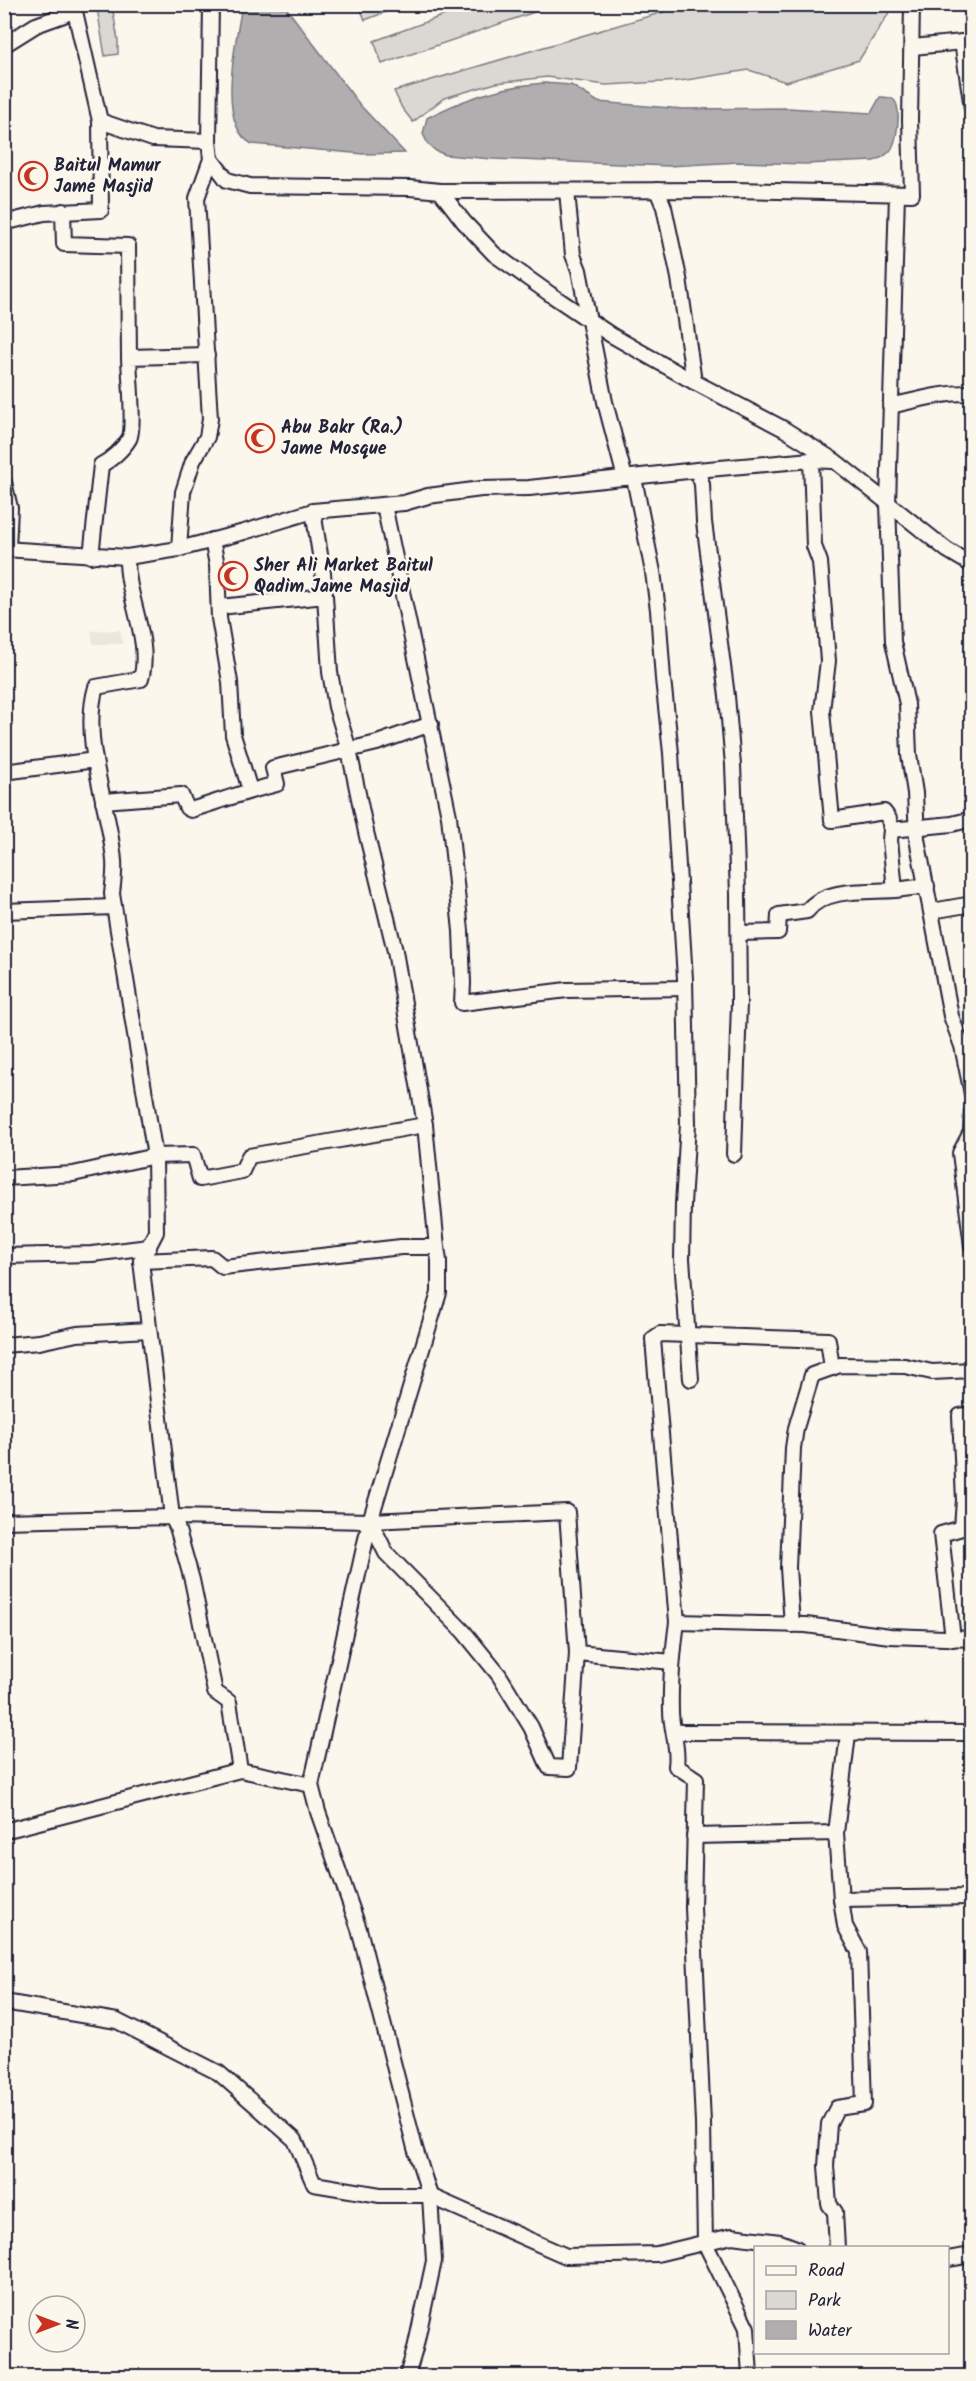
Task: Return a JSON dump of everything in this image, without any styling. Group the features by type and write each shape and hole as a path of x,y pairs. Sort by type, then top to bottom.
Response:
{"street":[{"path":"179,549 183,492 194,462 207,437 210,419 197,198 211,159 209,141 211,4"},
{"path":"211,159 227,180 250,186 410,188 440,191 657,190 912,194 910,120 912,4"},
{"path":"4,45 36,24 64,15 74,6 100,121 101,210 44,213 4,223"},
{"path":"913,47 967,41 972,108"},
{"path":"100,121 153,139 209,141"},
{"path":"657,190 664,207 680,278 694,382"},
{"path":"440,191 464,222 494,254 611,335 784,429 835,461 947,550 972,565"},
{"path":"567,191 573,255 579,270 588,319 653,572 658,610 671,753 685,988 688,1124 682,1259 691,1379"},
{"path":"897,194 888,504 893,642 907,704 917,828 927,886 951,1016 962,1046 972,1094"},
{"path":"63,211 64,244 128,246 130,437 118,452 100,465 91,556"},
{"path":"129,357 207,355"},
{"path":"890,406 934,395 953,392 972,393"},
{"path":"4,482 10,508 6,549 127,557 179,549 313,511 384,505 481,489 529,488 598,479 630,478 811,460 835,461"},
{"path":"811,460 814,546 820,562 828,661 822,711 832,820 884,812 889,819 891,830 895,890"},
{"path":"697,470 702,484 704,522 731,735 739,1003 734,1154"},
{"path":"384,505 449,816 461,931 464,983 462,1004 567,990 685,988"},
{"path":"313,511 323,573 330,672 336,707 349,750 395,951 425,1125 439,1261 439,1293 370,1521 311,1785 318,1812 359,1929 415,2148 430,2195 434,2261 416,2349 407,2376"},
{"path":"212,540 217,565 219,618 230,682 233,735 250,790"},
{"path":"127,557 127,575 145,664 141,679 96,687 92,703 95,760 114,862 112,894 155,1156 156,1232 141,1262 171,1517 177,1527 192,1580 215,1692 229,1702 240,1770"},
{"path":"220,608 325,596"},
{"path":"103,801 181,795 187,808 191,810 250,790 277,784 273,768 386,740 408,730 430,724"},
{"path":"4,772 95,760"},
{"path":"891,830 972,819"},
{"path":"738,933 778,932 778,915 807,911 811,906 830,895 927,886"},
{"path":"932,911 972,904"},
{"path":"4,911 114,907"},
{"path":"972,1111 971,1132 960,1153 972,1246"},
{"path":"4,1178 73,1174 155,1156 192,1155 200,1179 242,1172 249,1156 425,1125"},
{"path":"4,1256 92,1254 148,1247"},
{"path":"141,1262 212,1257 224,1268 401,1247 437,1247"},
{"path":"4,1345 39,1342 77,1334 149,1330"},
{"path":"750,2376 747,2328 705,2242 703,2122 693,1908 696,1779 676,1766 678,1752 671,1714 672,1662 677,1622 653,1339 660,1334 828,1340 832,1368"},
{"path":"792,1625 788,1568 794,1438 812,1375 840,1365 905,1366 932,1372 972,1370"},
{"path":"953,1639 941,1534 962,1528 964,1500 960,1416 972,1414"},
{"path":"4,1521 171,1517 370,1521 567,1512 577,1653 568,1768 549,1767 531,1727 499,1675 464,1632 386,1553 370,1521"},
{"path":"677,1622 792,1625 890,1636 972,1639"},
{"path":"577,1653 672,1662"},
{"path":"674,1732 972,1733"},
{"path":"837,2246 835,2212 829,2204 826,2166 829,2124 837,2108 864,2104 859,1952 845,1926 836,1833 848,1734"},
{"path":"4,1831 240,1770 311,1785"},
{"path":"694,1836 836,1833"},
{"path":"841,1899 972,1897"},
{"path":"4,2002 117,2021 219,2073 296,2140 314,2184 380,2195 430,2195 566,2256 657,2253 732,2236 780,2242 793,2246"},
{"path":"949,2259 972,2255"}],"shaded area":[{"path":"120,630 123,644 93,644 91,631"}],"green space":[{"path":"359,4 404,5 365,20"},
{"path":"472,5 555,5 382,64 374,41"},
{"path":"687,5 894,5 859,60 786,82 749,70 680,81 606,85 547,77 496,83 444,98 413,122 402,108 394,91"},
{"path":"112,6 118,54 105,56 97,8"}],"water":[{"path":"242,5 284,5 360,105 405,153 364,154 252,144 241,134 234,119 231,100 233,58"},
{"path":"544,83 571,85 598,102 683,109 788,108 871,113 880,97 887,97 894,100 896,104 898,126 893,147 884,156 874,161 805,164 739,162 669,166 492,159 446,155 436,151 428,144 423,134 427,118 455,105 499,90"}],"place":[{"name":"Baitul Mamur Jame Masjid","path":"33,176"},
{"name":"Abu Bakr (Ra.) Jame Mosque","path":"260,438"},
{"name":"Sher Ali Market Baitul Qadim Jame Masjid","path":"233,576"}]}
